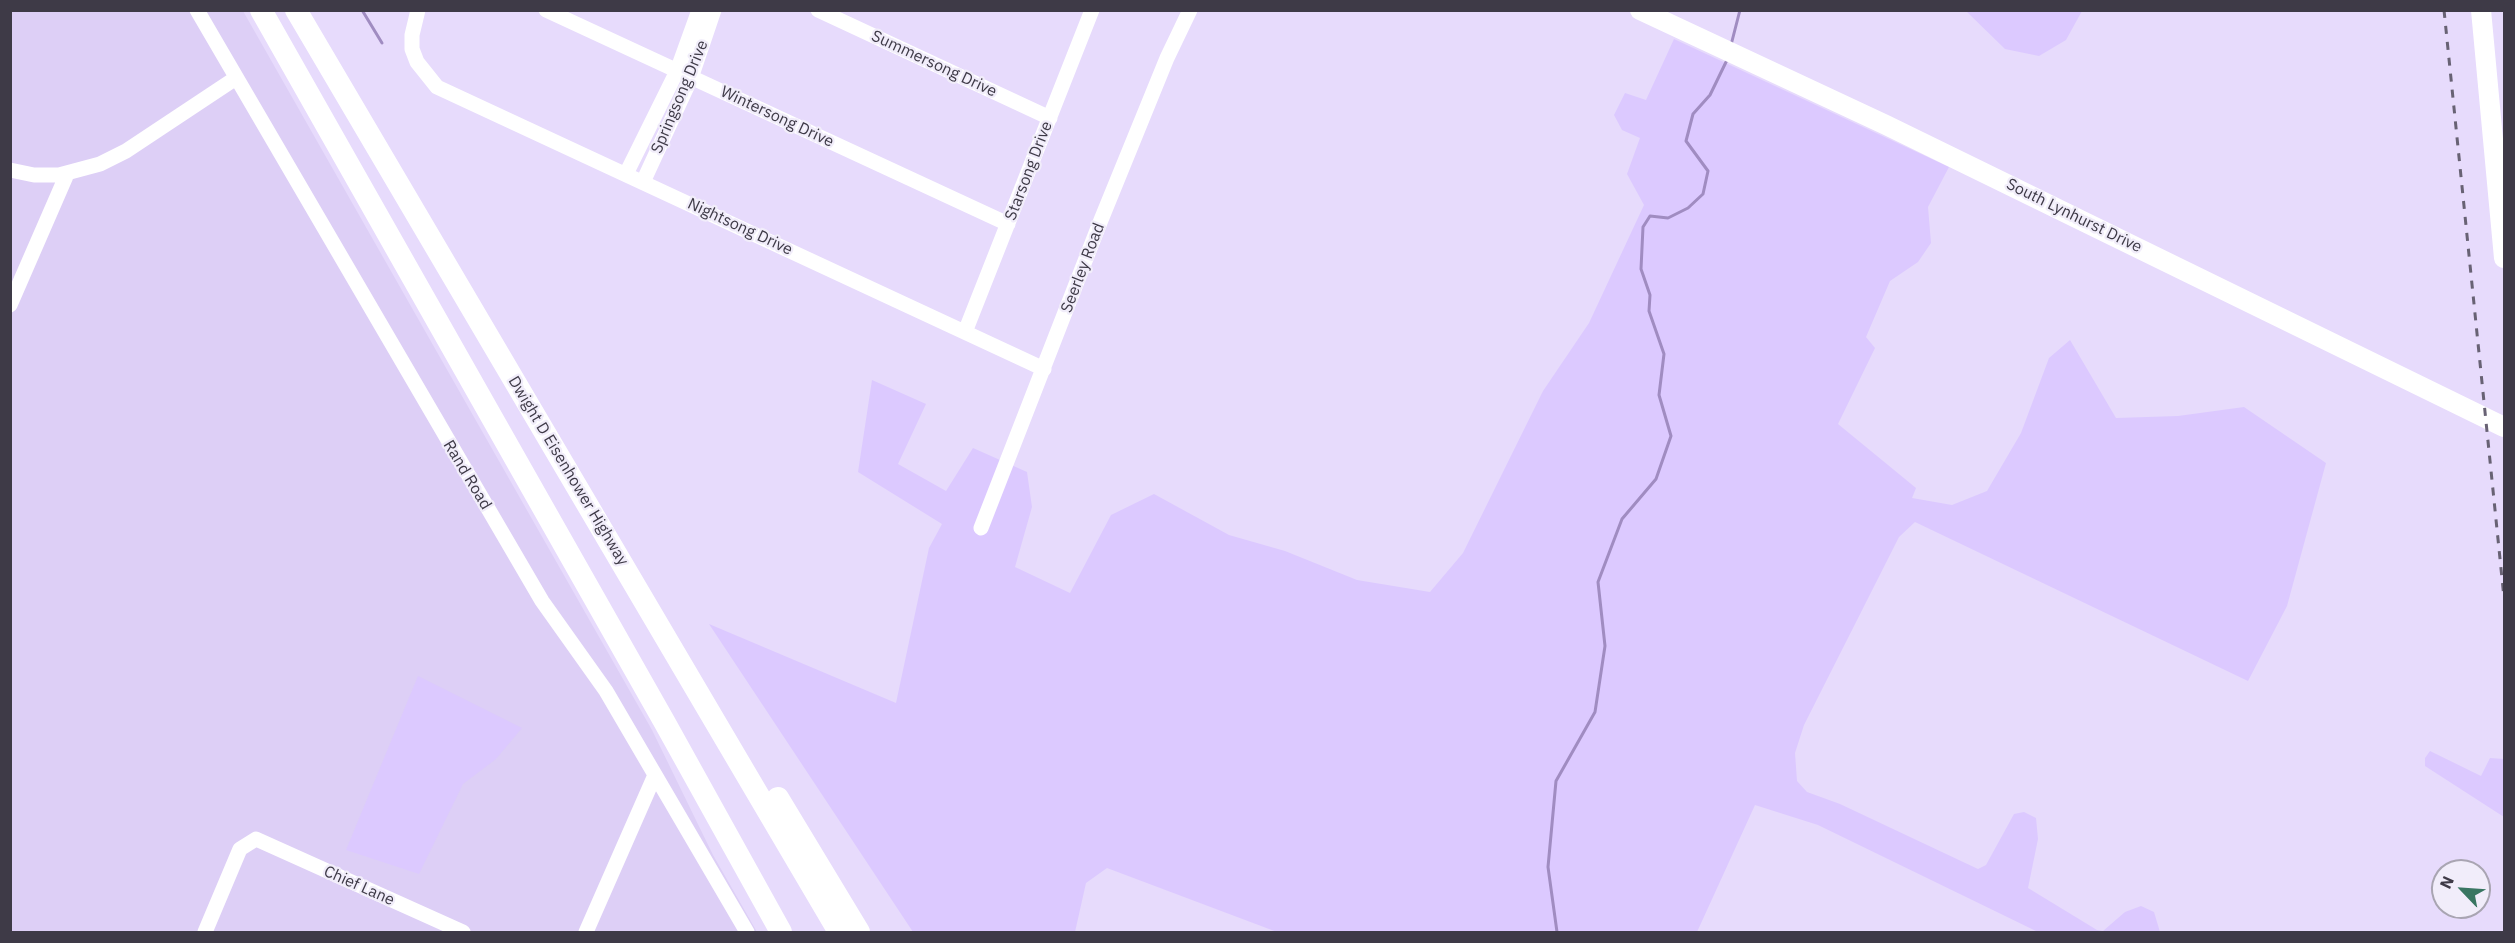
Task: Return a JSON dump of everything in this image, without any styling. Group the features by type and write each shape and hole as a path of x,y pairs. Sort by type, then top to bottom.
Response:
{"highway":[{"path":"261,10 665,723 781,933"},
{"name":"Dwight D Eisenhower Highway","path":"296,10 839,933"},
{"path":"597,520 705,679 860,933"}],"main road":[{"name":"South Lynhurst Drive","path":"1640,10 2070,214 2505,427"},
{"path":"2481,10 2505,258"}],"street":[{"name":"Rand Road","path":"196,10 536,591 590,666 747,933"},
{"name":"Nightsong Drive","path":"418,10 412,35 412,49 417,62 437,87 1044,369"},
{"name":"Wintersong Drive","path":"546,10 1008,224"},
{"name":"Springsong Drive","path":"627,174 677,71 699,10"},
{"name":"Springsong Drive","path":"643,182 691,78 714,10"},
{"name":"Summersong Drive","path":"819,10 1050,118"},
{"name":"Seerley Road","path":"981,528 1167,58 1190,10"},
{"name":"Starsong Drive","path":"965,332 1090,11"},
{"path":"10,170 39,175 67,174 118,156 236,78"},
{"path":"10,305 67,174"},
{"path":"586,933 655,775"},
{"name":"Chief Lane","path":"205,933 240,849 256,839 462,933"}],"shaded area":[{"path":"10,11 243,11 652,730 713,855 757,932 11,932"},
{"path":"1966,11 2082,11 2066,40 2039,56 2005,49"},
{"path":"1674,39 1949,167 1928,207 1931,243 1918,262 1890,281 1866,337 1875,348 1838,424 1916,488 1912,498 1952,505 1987,491 2021,433 2049,358 2070,340 2116,418 2178,416 2244,407 2326,463 2287,606 2248,681 1915,522 1899,537 1804,725 1795,753 1797,781 1807,792 1840,804 1978,869 1986,865 2014,814 2024,812 2036,818 2038,839 2028,888 2097,930 2103,931 2125,912 2141,906 2154,912 2160,932 2038,932 1818,825 1755,805 1697,932 1277,932 1107,868 1086,883 1075,932 913,932 709,624 896,703 929,548 942,524 858,472 872,380 926,404 898,464 946,491 973,448 1027,472 1032,507 1015,567 1070,593 1111,515 1154,494 1229,535 1285,551 1357,580 1430,592 1463,553 1543,391 1589,323 1644,205 1627,174 1640,138 1622,130 1614,115 1625,93 1646,100"},
{"path":"418,676 522,728 496,759 463,784 419,874 346,850"},
{"path":"2430,751 2481,776 2490,758 2504,759 2504,817 2425,766 2425,758"}],"waterway":[{"path":"362,10 382,43"},
{"path":"1731,45 1740,10"},
{"path":"1557,932 1548,867 1556,781 1595,712 1605,646 1598,582 1622,519 1656,479 1671,436 1659,395 1664,354 1649,311 1650,295 1641,269 1643,227 1650,216 1668,218 1688,208 1703,194 1708,171 1686,141 1693,114 1710,95 1727,60"}],"railway":[{"path":"2444,10 2504,598"}]}
